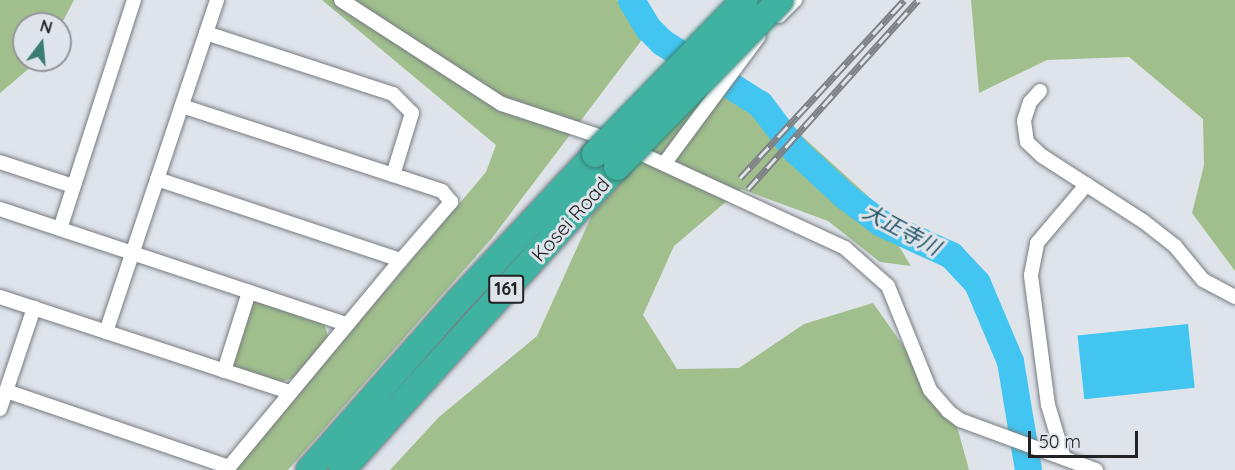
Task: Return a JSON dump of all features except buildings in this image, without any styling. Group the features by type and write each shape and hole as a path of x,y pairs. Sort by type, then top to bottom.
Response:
{"highway":[{"name":"Kosei Road","path":"309,470 460,299 595,154 745,0"},
{"name":"Kosei Road","path":"342,470 617,167 780,0"}],"street":[{"path":"60,229 134,0"},
{"path":"106,332 217,0"},
{"path":"341,0 502,104 529,115 585,129 845,248 866,263 888,286 930,390 948,411 1013,440 1096,470"},
{"path":"751,0 764,30"},
{"path":"664,164 704,114 764,30 795,0"},
{"path":"206,33 393,94 412,113 393,175"},
{"path":"1040,91 1030,102 1024,121 1027,141 1042,156 1087,184 1175,246 1203,280 1235,297"},
{"path":"6,391 228,469 288,392 451,202 442,191 182,106"},
{"path":"0,162 74,186"},
{"path":"158,179 400,260"},
{"path":"1064,458 1048,405 1031,275 1037,243 1087,184"},
{"path":"0,209 346,324"},
{"path":"224,371 249,292"},
{"path":"0,297 288,392"},
{"path":"0,409 33,308"}],"green space":[{"path":"0,0 74,0 68,12 12,12 12,72 25,72 0,93"},
{"path":"322,0 617,0 644,37 492,238 288,470 234,470 486,172 496,145"},
{"path":"971,0 1235,0 1235,271 1192,213 1204,165 1203,119 1129,57 1047,60 979,93"},
{"path":"728,69 868,196 911,266 880,262 828,221 741,189 674,246 643,315 677,369 739,368 804,324 873,303 955,419 969,470 390,470 439,417 537,336 596,206"},
{"path":"253,300 324,322 328,337 293,378 281,382 232,366"}],"water":[{"path":"1188,324 1195,388 1084,399 1078,336"}],"waterway":[{"name":"大正寺川","path":"631,0 648,28 662,42 760,104 795,150 845,196 881,223 951,255 977,283 1010,361 1028,470"}],"railway":[{"path":"740,178 904,0"},
{"path":"748,189 918,0"}]}
